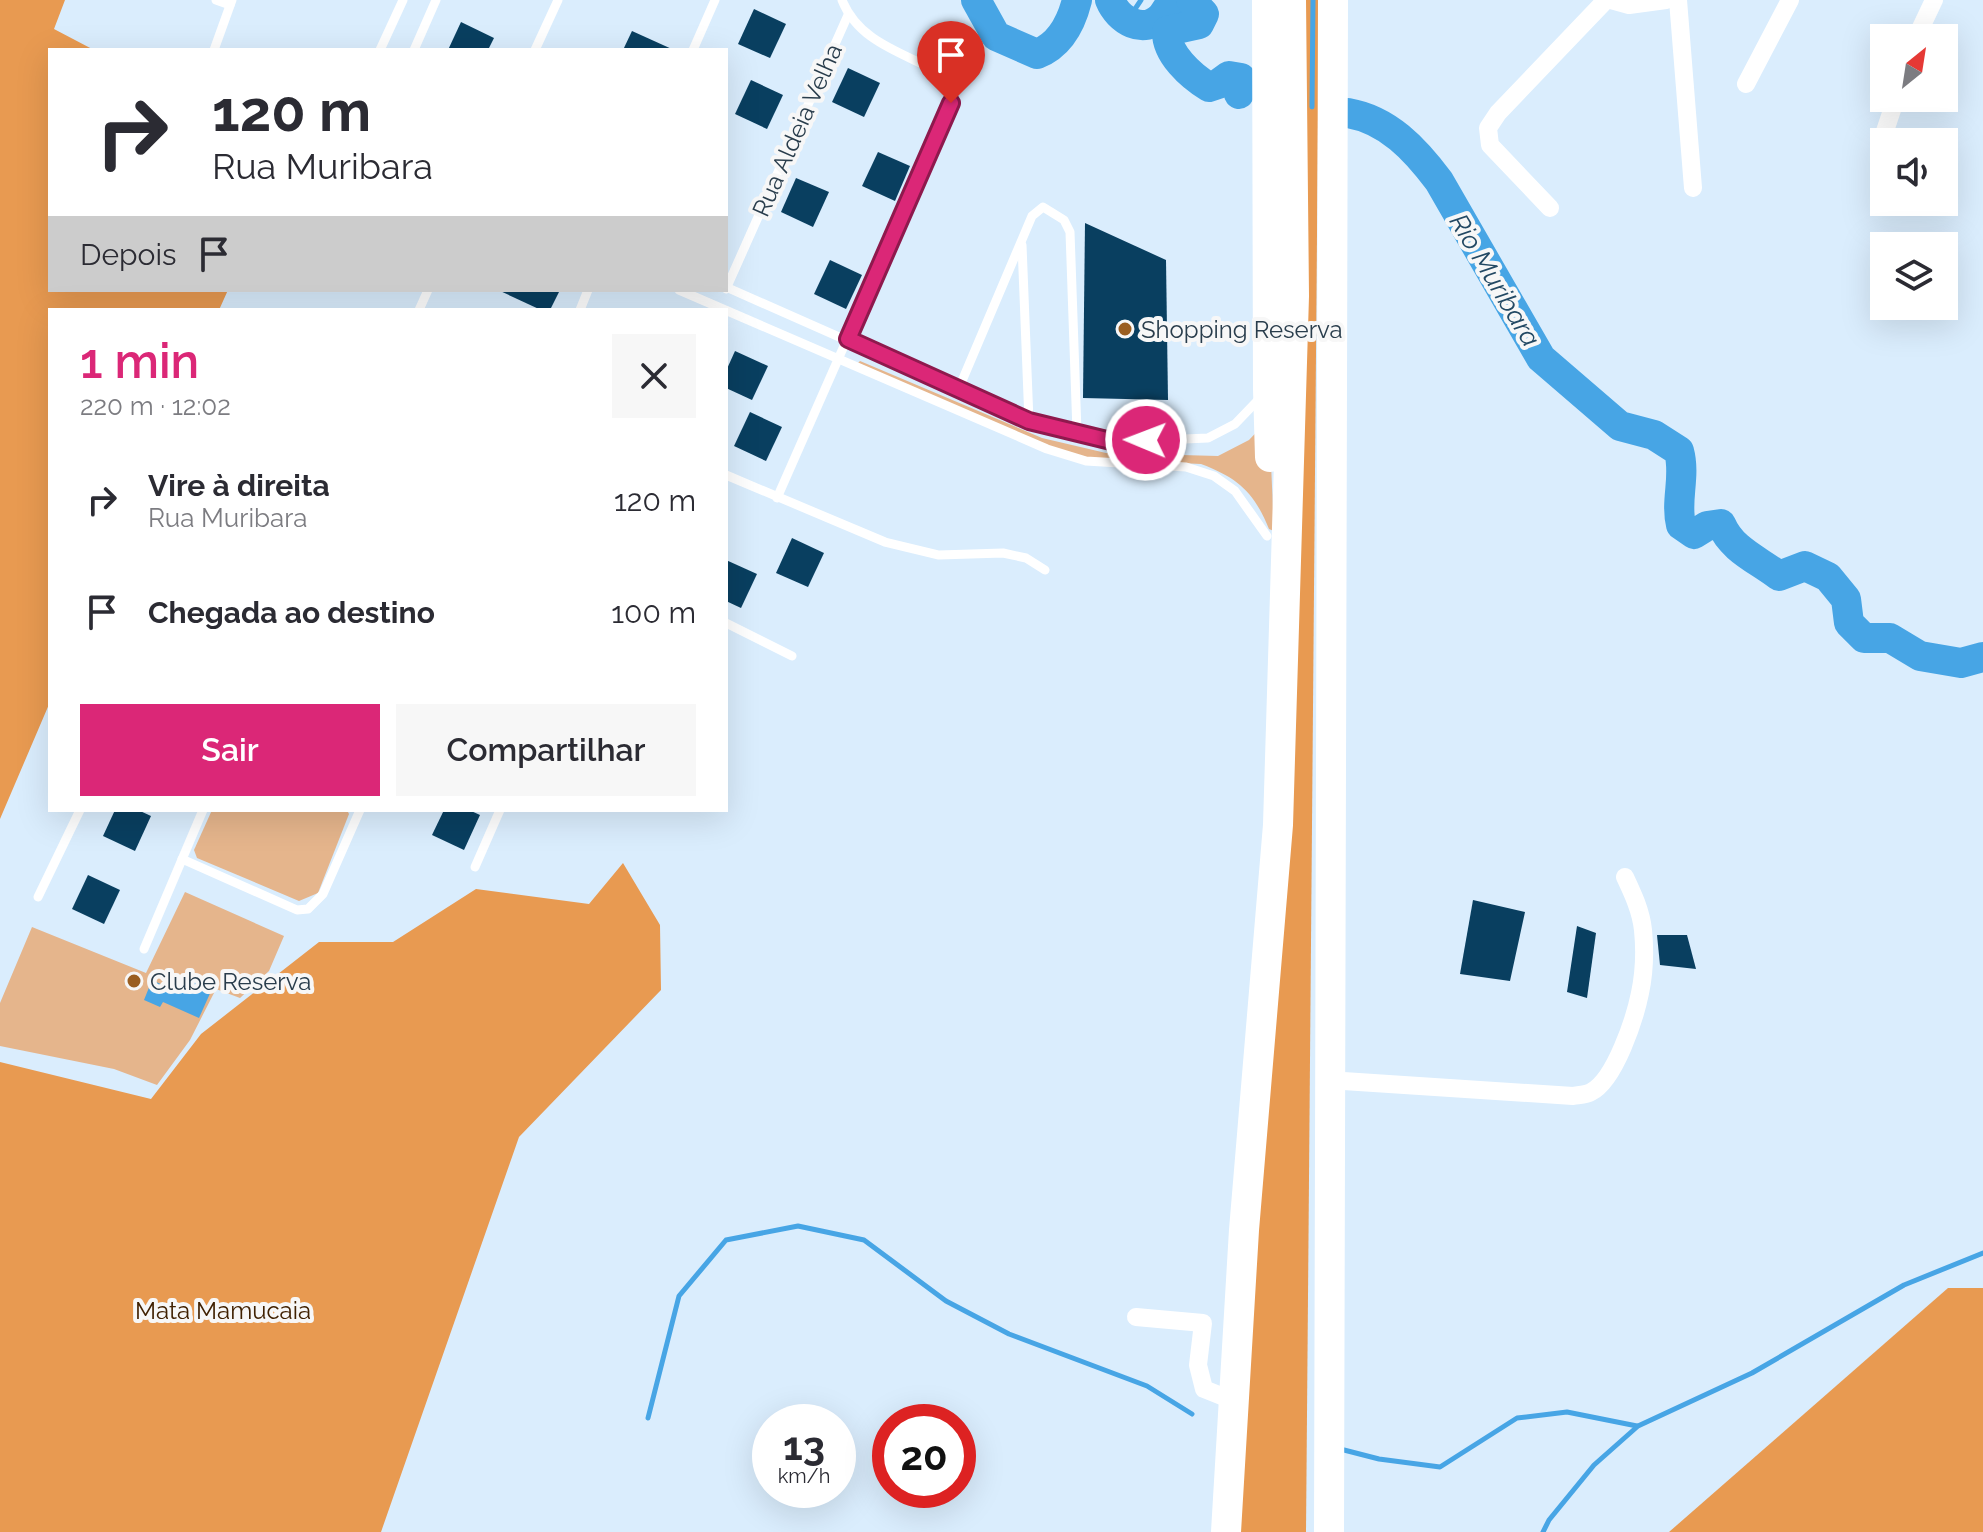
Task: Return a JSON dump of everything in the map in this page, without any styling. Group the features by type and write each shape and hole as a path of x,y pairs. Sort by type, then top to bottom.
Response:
{"highway":[{"path":"1267,0 1270,470 1265,740 1267,781 1278,825"},
{"path":"1226,1532 1244,1230 1278,825 1294,296 1291,0"},
{"path":"1329,1532 1333,0"}],"street":[{"path":"1550,208 1490,145 1488,128 1498,113 1609,0 1629,5 1666,0"},
{"path":"1678,0 1693,188"},
{"path":"1746,84 1790,0"},
{"path":"1923,24 1934,0"},
{"path":"1328,1080 1573,1096 1590,1093 1603,1083 1614,1064 1641,991 1643,930 1636,901 1625,877"},
{"path":"1136,1317 1203,1323 1198,1365 1204,1389 1234,1401"}],"lane":[{"path":"215,48 231,3 216,0"},
{"path":"381,48 403,0"},
{"path":"415,48 436,0"},
{"path":"536,48 558,0"},
{"path":"694,48 715,0"},
{"path":"777,498 951,103 953,90 942,74 865,33 848,15 842,0"},
{"name":"Rua Aldeia Velha","path":"728,284 848,15"},
{"path":"959,388 1032,216 1043,207 1064,220 1070,232 1077,432"},
{"path":"1021,242 1029,421"},
{"path":"728,289 1029,421 1115,442 1208,438 1235,424 1268,389"},
{"path":"683,292 717,308"},
{"path":"728,313 1047,449 1086,461 1186,467 1214,476 1235,491 1267,536"},
{"path":"978,421 984,400"},
{"path":"728,476 885,542 939,555 1003,553 1026,558 1045,570"},
{"path":"728,625 792,656"},
{"path":"38,897 79,812"},
{"path":"144,949 202,812"},
{"path":"182,859 297,910 308,909 323,894 359,812"},
{"path":"475,867 499,812"}],"shaded area":[{"path":"860,361 1042,438 1106,453 1218,456 1249,440 1269,419 1274,531 1269,529 1251,496 1235,481 1214,469 1201,464 1095,459 1058,451 858,363"},
{"path":"211,812 349,814 318,893 299,901 197,858 194,850"},
{"name":"Clube Reserva","path":"185,892 284,936 269,971 240,998 216,989 190,1040 157,1085 114,1069 0,1046 0,1003 32,927 146,973"}],"green space":[{"path":"0,0 65,0 54,29 90,48 48,48 48,292 227,292 220,308 48,308 48,707 0,819"},
{"path":"1300,0 1319,0 1306,1532 1236,1532"},
{"name":"Mata Mamucaia","path":"623,863 660,925 661,990 519,1137 381,1532 0,1532 0,1062 151,1099 201,1034 319,942 393,942 476,889 589,904"},
{"path":"1948,1288 1983,1288 1983,1532 1669,1532"}],"water":[{"path":"174,973 212,989 199,1018 163,1002 160,1007 144,1000 152,980 167,987"}],"building":[{"path":"754,9 786,24 770,58 738,44"},
{"path":"461,22 494,38 489,48 449,48"},
{"path":"632,31 670,48 624,48"},
{"path":"848,68 880,83 864,117 832,102"},
{"path":"751,80 783,95 767,129 735,114"},
{"path":"878,152 910,166 895,201 862,186"},
{"path":"796,178 829,192 813,227 781,212"},
{"name":"Shopping Reserva","path":"1085,223 1166,260 1168,400 1083,398"},
{"path":"830,260 862,275 846,309 814,294"},
{"path":"502,292 559,292 551,308 537,308"},
{"path":"735,351 768,366 752,400 728,389 728,367"},
{"path":"750,412 782,427 766,461 734,446"},
{"path":"792,538 824,553 808,587 776,573"},
{"path":"728,561 757,574 741,608 728,602"},
{"path":"114,812 142,812 151,816 135,851 103,836"},
{"path":"443,812 473,812 480,815 464,850 432,835"},
{"path":"88,875 120,890 104,924 72,909"},
{"path":"1473,900 1525,912 1510,981 1460,974"},
{"path":"1577,926 1596,933 1587,998 1567,992"},
{"path":"1657,935 1687,935 1696,969 1660,965"}],"waterway":[{"name":"Rio Muribara","path":"976,0 996,36 1037,54 1052,45 1063,33 1077,0"},
{"name":"Rio Muribara","path":"1110,0 1119,14 1140,25 1155,22 1173,0"},
{"path":"1127,21 1141,0"},
{"name":"Rio Muribara","path":"1191,0 1204,14 1199,24 1167,31 1175,56 1209,87 1229,76 1241,78 1239,94"},
{"path":"1312,107 1313,0"},
{"name":"Rio Muribara","path":"1348,113 1388,129 1430,169 1541,358 1620,426 1654,435 1679,451 1681,525 1694,534 1707,526 1721,524 1738,547 1779,576 1805,566 1828,577 1846,599 1849,623 1864,638 1890,638 1920,656 1961,663 1983,657"},
{"path":"648,1418 679,1296 726,1240 798,1226 864,1240 946,1301 1009,1334 1147,1386 1192,1414"},
{"path":"1543,1532 1549,1520 1594,1465 1638,1426 1752,1373 1904,1285 1983,1253"},
{"path":"1344,1450 1379,1459 1440,1467 1517,1418 1567,1412 1637,1426"}],"place":[{"name":"Shopping Reserva","path":"1125,329"},
{"name":"Clube Reserva","path":"134,981"}],"route":[{"path":"951,103 848,339 1029,421 1115,442 1146,440"}]}
